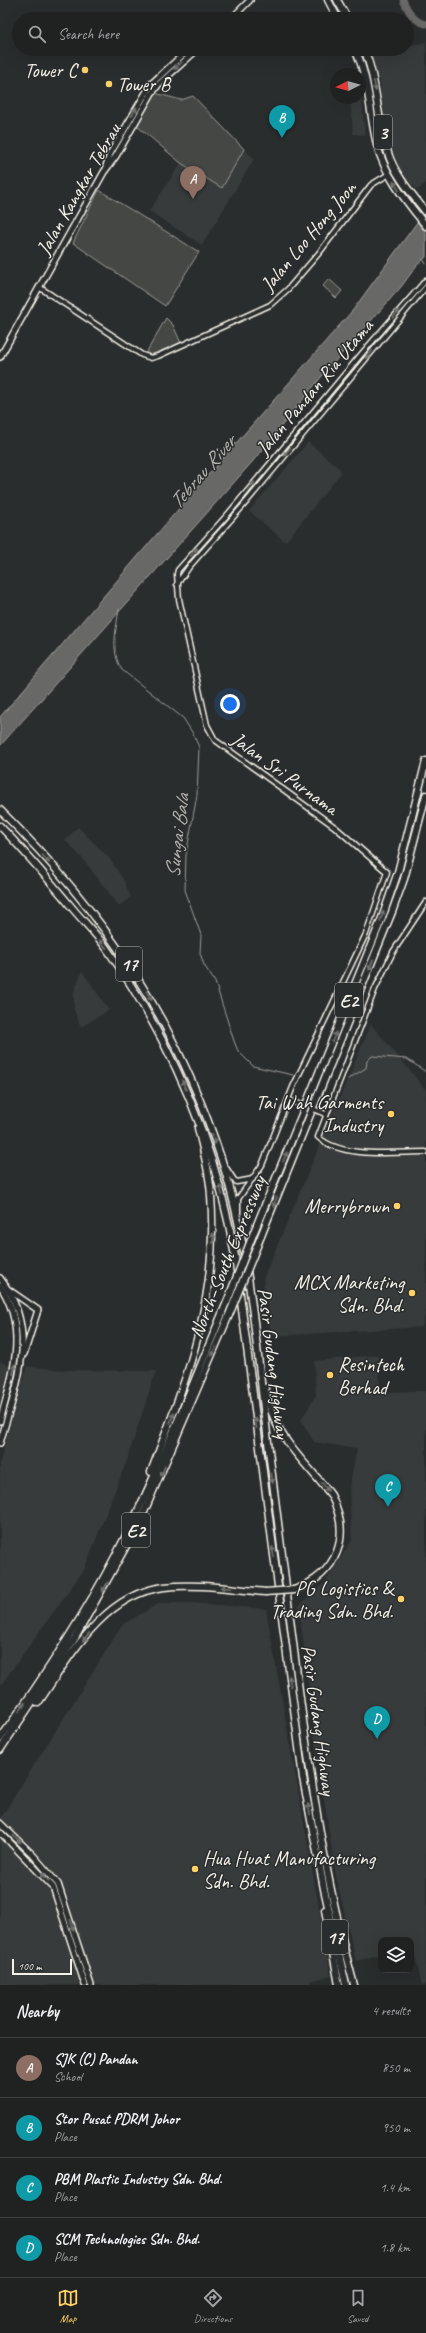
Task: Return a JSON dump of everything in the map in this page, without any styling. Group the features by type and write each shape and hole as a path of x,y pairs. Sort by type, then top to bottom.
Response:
{"highway":[{"path":"328,0 334,12"},
{"path":"337,0 344,12"},
{"name":"3","path":"358,56 365,72 377,146 389,174 415,213 426,226"},
{"name":"3","path":"366,56 374,80 388,153 396,171 426,212"},
{"name":"North–South Expressway","path":"0,1739 68,1637 116,1555 152,1481 227,1302 382,918 398,872 426,761"},
{"name":"North–South Expressway","path":"0,1750 75,1638 138,1525 229,1315 392,912 404,879 426,795"},
{"name":"Pasir Gudang Highway","path":"0,810 20,830 75,892 124,956 157,1010 188,1069 222,1160 239,1230 256,1342 316,1813 330,1891 354,1985"},
{"name":"Pasir Gudang Highway","path":"0,826 32,860 106,947 122,971 169,1053 197,1117 217,1173 235,1256 303,1778 324,1889 346,1985"},
{"path":"152,1481 150,1475 192,1359 209,1294 213,1245 211,1195 197,1117"},
{"path":"14,1730 22,1725 98,1621 124,1601 147,1591 177,1586 265,1592 294,1590 314,1581 329,1566 339,1546 340,1523 331,1495 291,1450 276,1425 267,1398 256,1342"},
{"path":"324,1889 328,1930 339,1985"},
{"path":"348,1964 359,1985"}],"main road":[{"path":"237,12 250,0"},
{"path":"235,12 241,8"},
{"path":"155,84 182,56"},
{"name":"Jalan Kangkar Tebrau","path":"0,356 104,172 116,156 155,84 189,56"},
{"path":"0,1278 9,1290 17,1306 21,1319 23,1359"},
{"path":"0,1286 10,1307 17,1345 15,1366 0,1421"},
{"path":"0,1443 38,1310 9,1290"},
{"path":"0,1823 33,1855 58,1884 91,1985"},
{"path":"0,1832 53,1887 85,1985"}],"street":[{"name":"Jalan Loo Hong Joon","path":"39,287 142,355 151,358 158,356 270,305 288,289 319,253 371,185 389,174"},
{"name":"Jalan Pandan Ria Utama","path":"177,585 178,570 226,516 412,294 426,280"},
{"name":"Jalan Pandan Ria Utama","path":"177,585 189,567 231,520 426,287"},
{"path":"412,294 417,298"},
{"name":"Jalan Sri Purnama","path":"177,585 207,725 215,740 335,827 387,872 366,934 288,1100"},
{"path":"426,902 393,952 375,989 318,1137 327,1144 347,1151 426,1152"},
{"path":"239,1230 238,1199 262,1165 288,1100 302,1105"},
{"path":"316,1110 326,1114"},
{"path":"222,1160 234,1180 242,1183 253,1178"}],"shaded area":[{"path":"426,42 426,183 418,190 407,180 390,151 385,133 380,83 371,56 414,56 414,45"},
{"path":"155,93 181,100 193,96 244,149 222,188 181,163 137,126"},
{"path":"350,104 362,104 365,135 353,134"},
{"path":"244,149 254,159 202,245 149,211 181,163 222,187"},
{"path":"99,190 199,252 165,306 73,243"},
{"path":"426,210 426,257 417,265 401,287 322,376 253,461 0,746 0,717 194,491 353,310"},
{"path":"329,279 342,291 336,298 323,286"},
{"path":"166,318 173,325 181,343 150,355 146,353"},
{"path":"308,442 340,469 341,473 287,540 284,541 249,511"},
{"path":"78,827 110,859 124,881 131,897 119,906 82,858 65,840"},
{"path":"82,971 109,1010 81,1027 74,1010 74,992"},
{"path":"371,1024 426,1090 426,1311 422,1327 271,1336 263,1279"},
{"path":"378,1355 380,1392 426,1391 426,1985 422,1985 414,1952 414,1937 378,1937 378,1955 356,1961 337,1882 316,1748 299,1606 326,1581 352,1540 349,1488 357,1449 314,1442 301,1420 316,1395 314,1361"},
{"path":"0,1361 9,1366 0,1405"},
{"path":"27,1366 63,1370 156,1371 127,1460 84,1570 0,1686 0,1462"},
{"path":"160,1603 192,1603 266,1609 331,1976 310,1981 311,1985 0,1985 0,1819 123,1624"}],"waterway":[{"path":"403,0 409,12"},
{"path":"414,17 418,21 426,24"},
{"path":"423,259 426,264"},
{"name":"Sungai Bala","path":"119,609 115,633 115,648 118,663 122,670 183,718 199,747 197,795 186,855 185,890 201,935 200,953 204,965 215,982 238,1051 253,1066 293,1075"},
{"path":"348,1079 366,1068 367,1061 372,1056 407,1059 426,1072"}],"place":[{"name":"Tower C","path":"85,70"},
{"name":"Tower B","path":"109,84"},
{"name":"Stor Pusat PDRM Johor","path":"282,138"},
{"name":"SJK (C) Pandan","path":"193,199"},
{"name":"Tai Wah Garments Industry","path":"391,1114"},
{"name":"Merrybrown","path":"397,1206"},
{"name":"MCX Marketing Sdn. Bhd.","path":"412,1293"},
{"name":"Resintech Berhad","path":"330,1375"},
{"name":"PBM Plastic Industry Sdn. Bhd.","path":"388,1507"},
{"name":"PG Logistics & Trading Sdn. Bhd.","path":"401,1599"},
{"name":"SCM Technologies Sdn. Bhd.","path":"377,1739"},
{"name":"Hua Huat Manufacturing Sdn. Bhd.","path":"195,1869"}],"water label":[{"name":"Tebrau River","path":"202,472"}]}
